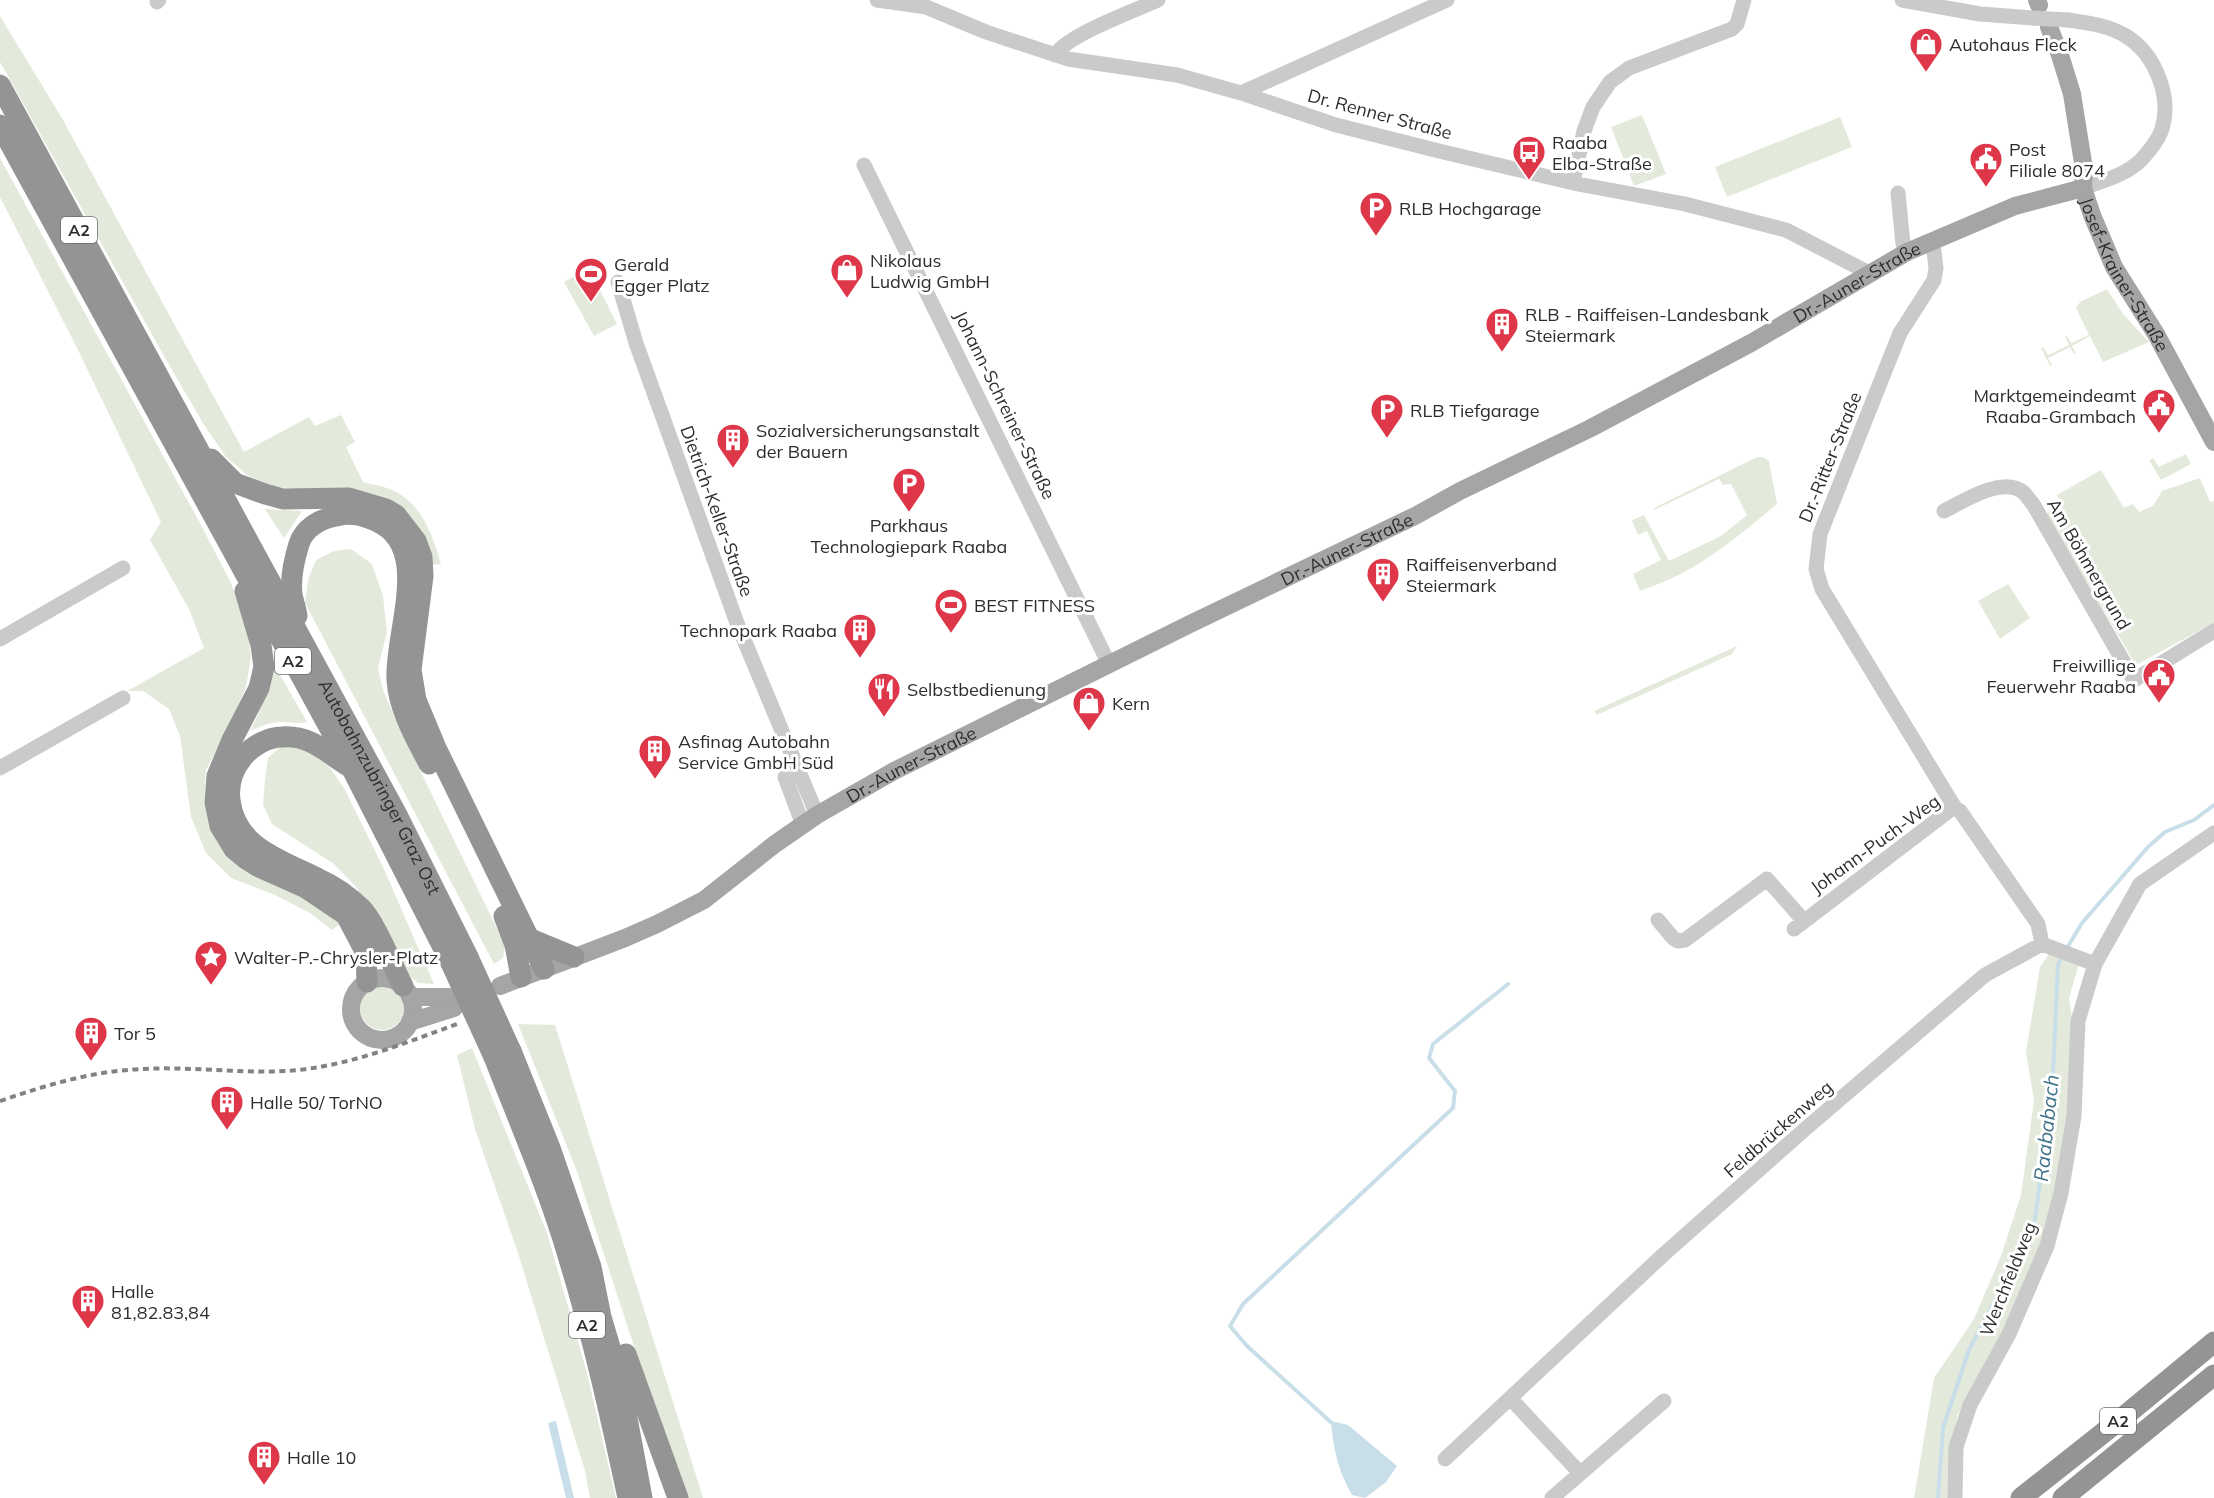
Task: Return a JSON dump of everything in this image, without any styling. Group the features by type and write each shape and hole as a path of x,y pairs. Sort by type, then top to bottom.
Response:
{"highway":[{"name":"Autobahnzubringer Graz Ost","path":"0,86 396,813 503,1054 550,1148 591,1267 601,1317 622,1391 642,1498"},
{"name":"Autobahnzubringer Graz Ost","path":"0,125 235,553 420,899 460,960"},
{"path":"199,450 235,483 265,494 283,499 349,498 386,509 396,515 416,541 422,557 423,576 411,670 416,700 441,758 544,969"},
{"path":"300,634 292,594 292,570 299,542 305,532 315,524 345,514 367,517 385,525 395,533 401,543 409,578 397,659 401,705 508,924 521,977"},
{"path":"235,553 261,645 264,667 259,688 216,776 215,802 220,826 234,849 246,859 306,888 346,915 366,952 367,982"},
{"path":"352,769 305,739 281,737 264,741 237,764 229,793 231,808 245,836 255,845 269,855 331,885 364,912 407,992"},
{"path":"528,938 574,957"},
{"name":"Autobahnzubringer Graz Ost","path":"503,1054 533,1156 569,1258 612,1421 628,1498"},
{"path":"591,1267 613,1314 633,1377 678,1498"},
{"name":"A2","path":"2021,1498 2214,1342"},
{"name":"A2","path":"2063,1498 2214,1375"}],"main road":[{"name":"Josef-Krainer-Straße","path":"2039,13 2060,55 2072,94 2084,169 2083,188 2092,215 2114,267 2156,334 2214,442"},
{"name":"Dr.-Auner-Straße","path":"500,986 625,938 704,900 810,820 911,762 1415,516 1460,490 1589,429 1751,343 1907,252 2024,203 2083,188"},
{"path":"407,992 413,1010 410,1022 397,1036 379,1040 365,1035 352,1016 355,995 367,982 380,978 393,981 407,992 451,1003 410,1022"}],"street":[{"path":"1055,55 1059,47 1079,36 1158,0"},
{"path":"1241,93 1447,0"},
{"path":"1573,183 1584,131 1593,107 1610,82 1629,68 1732,29 1737,24 1744,0"},
{"path":"1902,0 1980,14 2039,13 2103,25 2127,36 2144,52 2158,73 2164,93 2162,128 2156,142 2140,161 2114,177 2083,188"},
{"name":"Dr. Renner Straße","path":"886,1 926,7 986,32 1068,59 1177,75 1241,93 1336,125 1573,183 1685,204 1786,230 1871,274"},
{"name":"Johann-Schreiner-Straße","path":"864,165 1109,664"},
{"path":"1898,193 1907,252"},
{"name":"Dr.-Ritter-Straße","path":"1931,242 1936,268 1934,280 1900,333 1820,534 1816,569 1822,589 1955,808"},
{"name":"Dietrich-Keller-Straße","path":"618,282 636,343 810,820"},
{"name":"Am Böhmergrund","path":"1944,511 1992,488 2015,489 2024,493 2033,504 2134,680 2214,630"},
{"path":"0,639 123,568"},
{"path":"0,768 123,698"},
{"path":"785,777 810,820"},
{"name":"Johann-Puch-Weg","path":"1658,920 1673,938 1678,941 1685,940 1767,879 1799,925 1955,808 1960,811 2038,924 2047,945"},
{"name":"Werchfeldweg","path":"1955,1498 1956,1447 1970,1405 2009,1334 2047,1246 2061,1193 2074,1116 2078,1021 2090,962 2140,884 2213,838"},
{"path":"2047,945 2090,962"},
{"name":"Feldbrückenweg","path":"1445,1459 1663,1255 1804,1130 1985,975 2047,945"},
{"path":"1511,1399 1580,1473"},
{"path":"1552,1498 1664,1401"}],"green space":[{"path":"0,16 63,120 244,452 309,417 315,426 341,415 355,442 346,447 363,482 390,489 412,504 430,532 441,564 431,565 310,490 274,487 247,475 226,457 204,425 164,356 0,62"},
{"path":"1642,115 1666,174 1634,186 1611,127"},
{"path":"1840,117 1852,147 1727,197 1715,167"},
{"path":"0,158 201,525 231,583 247,625 251,657 246,687 206,770 204,802 214,836 340,924 332,930 310,913 275,895 231,878 206,853 191,817 180,736 169,709 143,691 127,691 204,648 189,609 150,540 161,522 77,348 0,197"},
{"name":"Gerald Egger Platz","path":"589,268 617,324 594,336 564,282"},
{"path":"2107,289 2123,314 2149,342 2103,362 2090,336 2072,346 2076,353 2074,354 2070,347 2048,358 2052,365 2050,366 2041,348 2043,347 2048,355 2069,345 2065,336 2071,343 2089,335 2076,308 2080,302"},
{"path":"2186,454 2191,464 2161,480 2149,460 2153,458 2159,467"},
{"path":"1757,457 1763,457 1769,461 1777,504 1705,560 1679,575 1640,591 1633,574 1661,560 1647,531 1638,535 1632,520 1644,515 1669,561 1721,536 1747,515 1731,484 1723,485 1719,479 1654,510 1654,508"},
{"path":"2101,470 2124,508 2133,504 2139,512 2153,506 2162,491 2200,478 2210,502 2214,501 2214,641 2208,626 2136,665 2046,514 2062,504 2057,495"},
{"path":"265,509 302,511 284,538"},
{"path":"351,549 372,564 383,596 387,632 378,668 383,690 505,945 503,958 494,964 305,603 308,580 316,560 334,551"},
{"path":"2008,584 2030,618 2000,639 1978,601"},
{"path":"1737,646 1732,654 1597,715 1594,711"},
{"path":"272,661 307,722 274,722 250,731 264,697"},
{"path":"282,745 301,748 323,758 344,788 383,867 434,984 418,983 404,971 356,887 334,864 272,824 263,805 265,780 268,758"},
{"path":"2050,952 2079,964 2069,998 2073,1025 2065,1143 2042,1244 2004,1338 1958,1414 1952,1441 1949,1498 1914,1498 1934,1378 1974,1319 2001,1256 2021,1195 2034,1100 2026,1052 2040,967"},
{"path":"382,986 397,993 404,1008 397,1023 382,1030 367,1023 360,1008 367,993"},
{"path":"518,1024 555,1025 703,1498 687,1498 649,1392 576,1169"},
{"path":"472,1048 547,1233 587,1373 616,1498 590,1498 585,1471 517,1250 475,1129 457,1055"}],"water":[{"path":"556,1421 574,1498 566,1498 548,1423"},
{"path":"1331,1421 1348,1425 1397,1466 1386,1482 1365,1498 1352,1495 1343,1477 1335,1450"}],"waterway":[{"name":"Raababach","path":"2067,948 2082,923 2148,847 2165,832 2194,820 2214,805"},
{"name":"Raababach","path":"1938,1498 1943,1428 1969,1350 2034,1226 2052,1096 2058,964 2064,955"},
{"path":"1334,1425 1247,1346 1230,1326 1243,1304 1453,1108 1455,1091 1429,1058 1433,1044 1508,984"}],"railway":[{"path":"0,1101 70,1080 123,1070 162,1068 278,1071 319,1067 380,1051 460,1023"}],"place":[{"name":"Autohaus Fleck","path":"1926,73"},
{"name":"Raaba Elba-Straße","path":"1529,181"},
{"name":"Post Filiale 8074","path":"1986,188"},
{"name":"RLB Hochgarage","path":"1376,237"},
{"name":"Nikolaus Ludwig GmbH","path":"847,299"},
{"name":"Gerald Egger Platz","path":"591,303"},
{"name":"RLB - Raiffeisen-Landesbank Steiermark","path":"1502,353"},
{"name":"Marktgemeindeamt Raaba-Grambach","path":"2159,434"},
{"name":"RLB Tiefgarage","path":"1387,439"},
{"name":"Sozialversicherungsanstalt der Bauern","path":"733,469"},
{"name":"Parkhaus Technologiepark Raaba","path":"909,513"},
{"name":"Raiffeisenverband Steiermark","path":"1383,603"},
{"name":"BEST FITNESS","path":"951,634"},
{"name":"Technopark Raaba","path":"860,659"},
{"name":"Freiwillige Feuerwehr Raaba","path":"2159,704"},
{"name":"Selbstbedienung","path":"884,718"},
{"name":"Kern","path":"1089,732"},
{"name":"Asfinag Autobahn Service GmbH Süd","path":"655,780"},
{"name":"Walter-P.-Chrysler-Platz","path":"211,986"},
{"name":"Tor 5","path":"91,1062"},
{"name":"Halle 50/ TorNO","path":"227,1131"},
{"name":"Halle 81,82.83,84","path":"88,1330"},
{"name":"Halle 10","path":"264,1486"}]}
